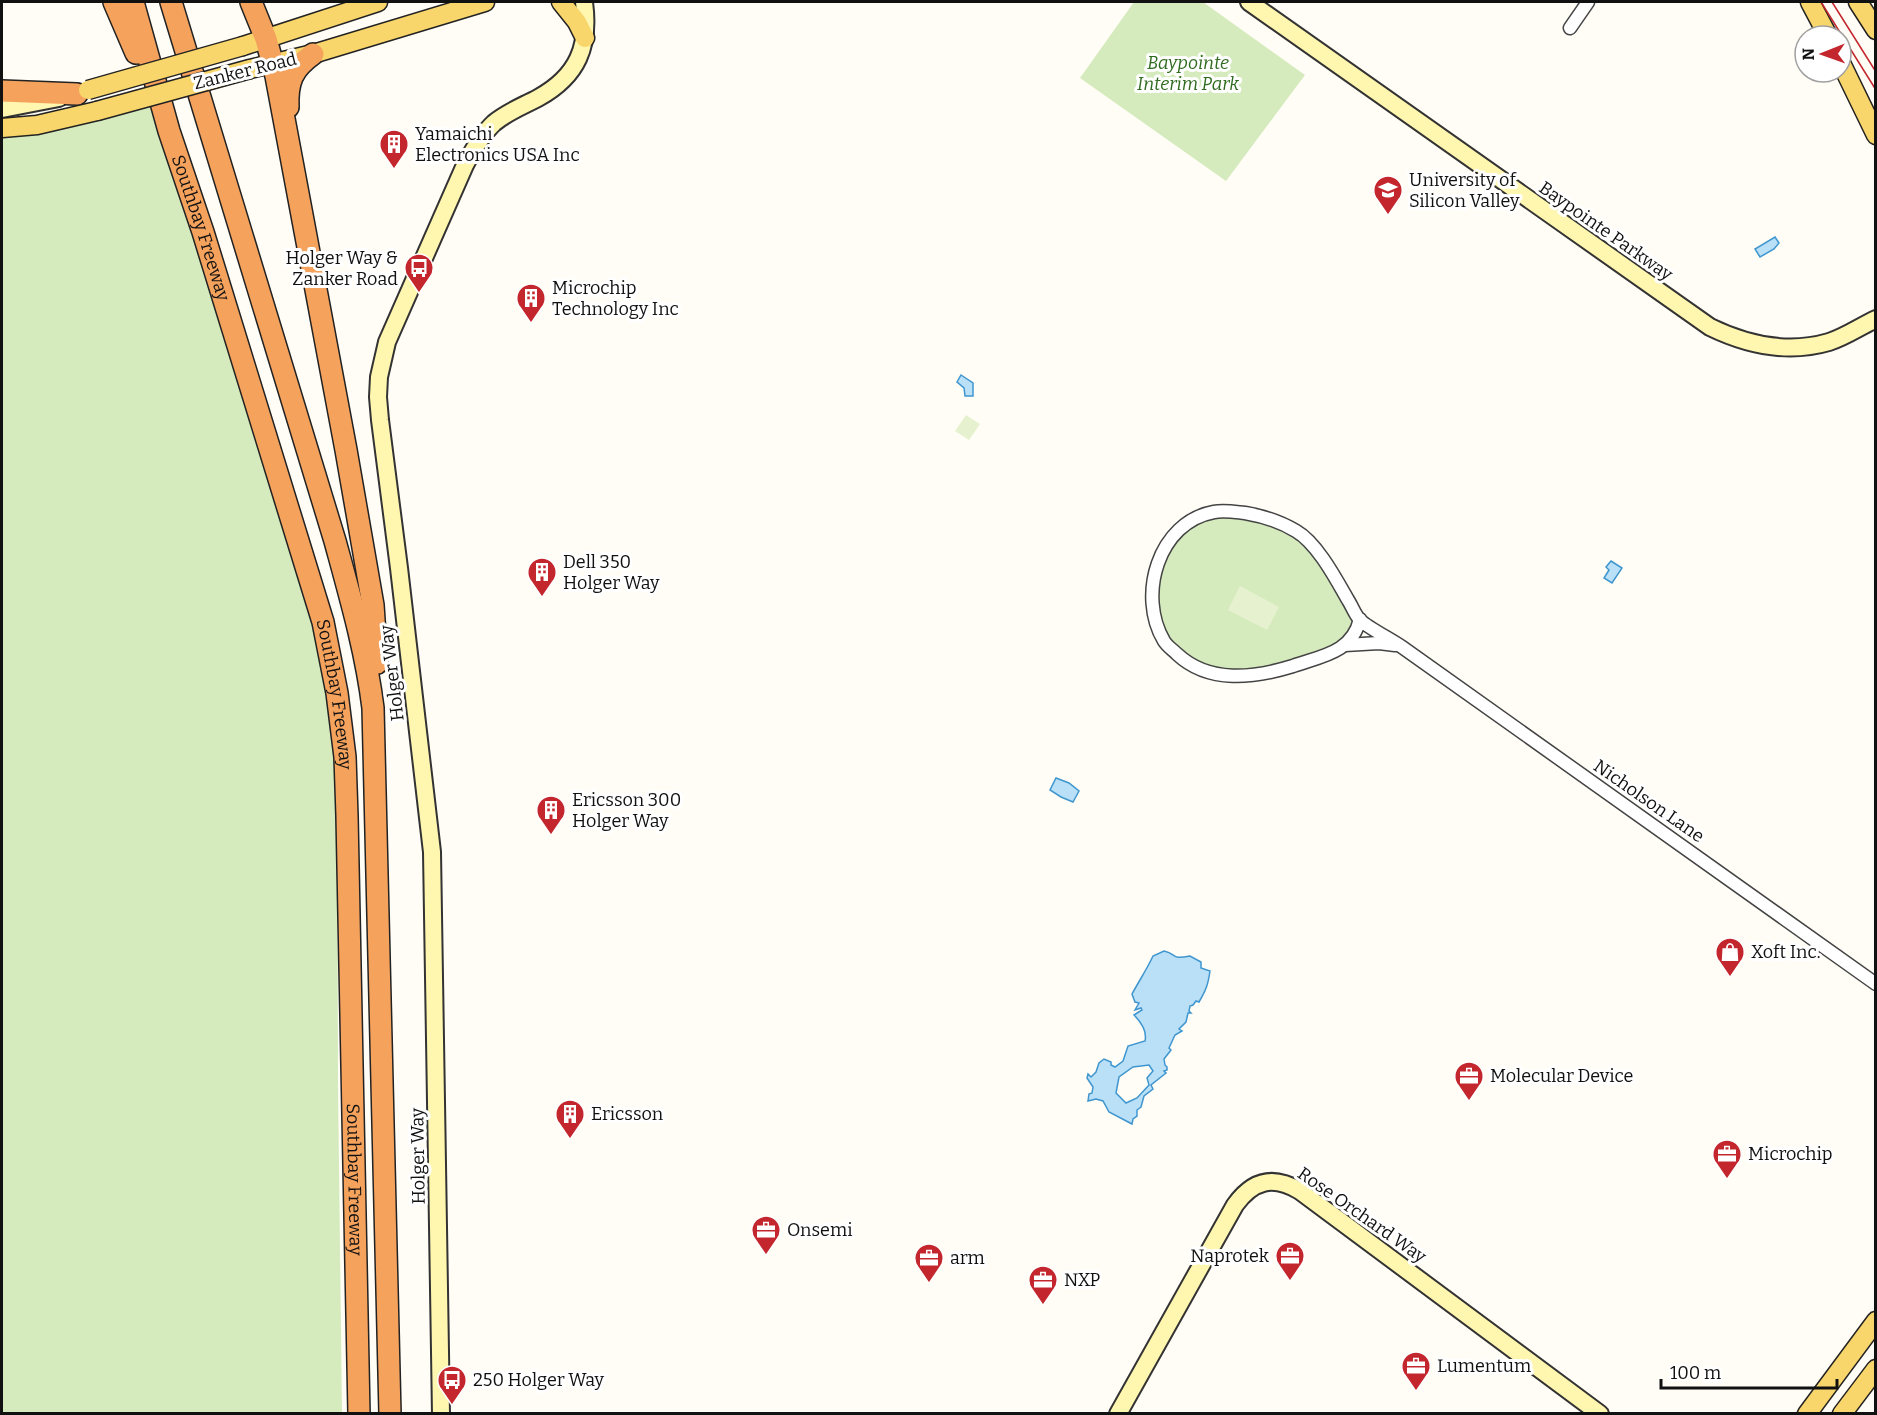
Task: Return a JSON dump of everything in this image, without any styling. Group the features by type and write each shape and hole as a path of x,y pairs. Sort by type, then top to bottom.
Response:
{"highway":[{"path":"114,2 169,131"},
{"name":"Southbay Freeway","path":"133,2 169,131 203,232 323,622 337,693 345,757 359,1413"},
{"path":"143,2 314,559 344,676 352,721 358,862 359,992 351,1015"},
{"name":"Southbay Freeway","path":"171,2 335,541 356,615 373,708 390,1413"},
{"path":"251,2 273,64 373,605 378,673 373,708"},
{"path":"289,147 288,100 291,81 297,67 313,54"},
{"path":"2,91 83,92"}],"main road":[{"name":"Zanker Road","path":"83,92 266,39 378,2"},
{"name":"Zanker Road","path":"2,129 47,123 97,111 313,54 485,2"},
{"path":"561,2 577,22 585,38"},
{"path":"1810,2 1822,24"},
{"path":"1858,2 1875,30"},
{"path":"1851,84 1875,135"},
{"path":"1807,1413 1875,1321"},
{"path":"1842,1413 1875,1369"}],"street":[{"name":"Holger Way","path":"441,1413 432,852 380,420 379,377 392,328 470,156 493,124 508,113 552,90 573,70 585,38 584,2"},
{"name":"Baypointe Parkway","path":"1249,2 1710,327 1755,344 1779,347 1804,346 1830,341 1875,318"},
{"path":"1570,28 1588,2"},
{"name":"Zanker Road","path":"2,109 36,104 83,92"},
{"name":"Nicholson Lane","path":"1402,646 1379,643 1345,645 1334,652 1282,669 1242,677 1203,671 1184,660 1165,642 1156,620 1152,596 1154,575 1160,556 1179,528 1203,515 1215,512 1233,511 1262,515 1298,532 1322,557 1360,620 1402,646 1875,984"},
{"path":"1345,645 1353,637 1360,620"},
{"name":"Rose Orchard Way","path":"1118,1413 1234,1205 1252,1187 1264,1182 1289,1184 1300,1191 1600,1413"}],"green space":[{"name":"Baypointe Interim Park","path":"1134,2 1203,2 1305,75 1226,181 1080,78"},
{"path":"160,102 337,693 342,1413 2,1413 2,136 32,135"},
{"path":"966,415 980,424 969,440 955,431"},
{"path":"1216,516 1261,519 1296,535 1317,559 1355,619 1350,634 1329,648 1281,665 1241,672 1205,667 1188,656 1168,638 1160,618 1156,595 1165,556 1182,531 1203,519"},
{"path":"1240,586 1279,607 1267,630 1228,610"}],"water":[{"path":"1775,237 1779,243 1774,249 1760,257 1755,249"},
{"path":"961,375 973,383 973,396 965,396 964,388 957,382"},
{"path":"1611,561 1622,568 1612,583 1604,578 1609,570 1606,567"},
{"path":"1056,778 1069,783 1079,791 1073,802 1050,790"},
{"path":"1164,951 1177,957 1190,956 1201,962 1201,968 1210,971 1199,1002 1196,1001 1190,1006 1191,1013 1188,1013 1186,1022 1179,1029 1182,1031 1175,1035 1169,1048 1171,1050 1164,1059 1167,1067 1164,1071 1166,1073 1151,1085 1153,1089 1144,1096 1132,1124 1109,1112 1103,1101 1096,1099 1088,1101 1093,1087 1087,1078 1088,1074 1091,1077 1096,1072 1099,1063 1104,1059 1115,1067 1123,1061 1128,1046 1145,1041 1143,1027 1134,1015 1142,1010 1141,1008 1135,1010 1139,1003 1135,1002 1132,994 1153,956","holes":["1149,1065 1153,1071 1147,1078 1149,1085 1137,1098 1126,1103 1116,1093 1119,1077 1133,1067"]}],"tram line":[{"path":"1821,2 1876,90"},
{"path":"1832,2 1876,72"}],"place":[{"name":"Yamaichi Electronics USA Inc","path":"394,170"},
{"name":"University of Silicon Valley","path":"1388,216"},
{"name":"Holger Way & Zanker Road","path":"419,294"},
{"name":"Microchip Technology Inc","path":"531,324"},
{"name":"Dell 350 Holger Way","path":"542,598"},
{"name":"Ericsson 300 Holger Way","path":"551,836"},
{"name":"Xoft Inc.","path":"1730,978"},
{"name":"Molecular Device","path":"1469,1102"},
{"name":"Ericsson","path":"570,1140"},
{"name":"Microchip","path":"1727,1180"},
{"name":"Onsemi","path":"766,1256"},
{"name":"Naprotek","path":"1290,1282"},
{"name":"arm","path":"929,1284"},
{"name":"NXP","path":"1043,1306"},
{"name":"Lumentum","path":"1416,1392"},
{"name":"250 Holger Way","path":"452,1406"}]}
